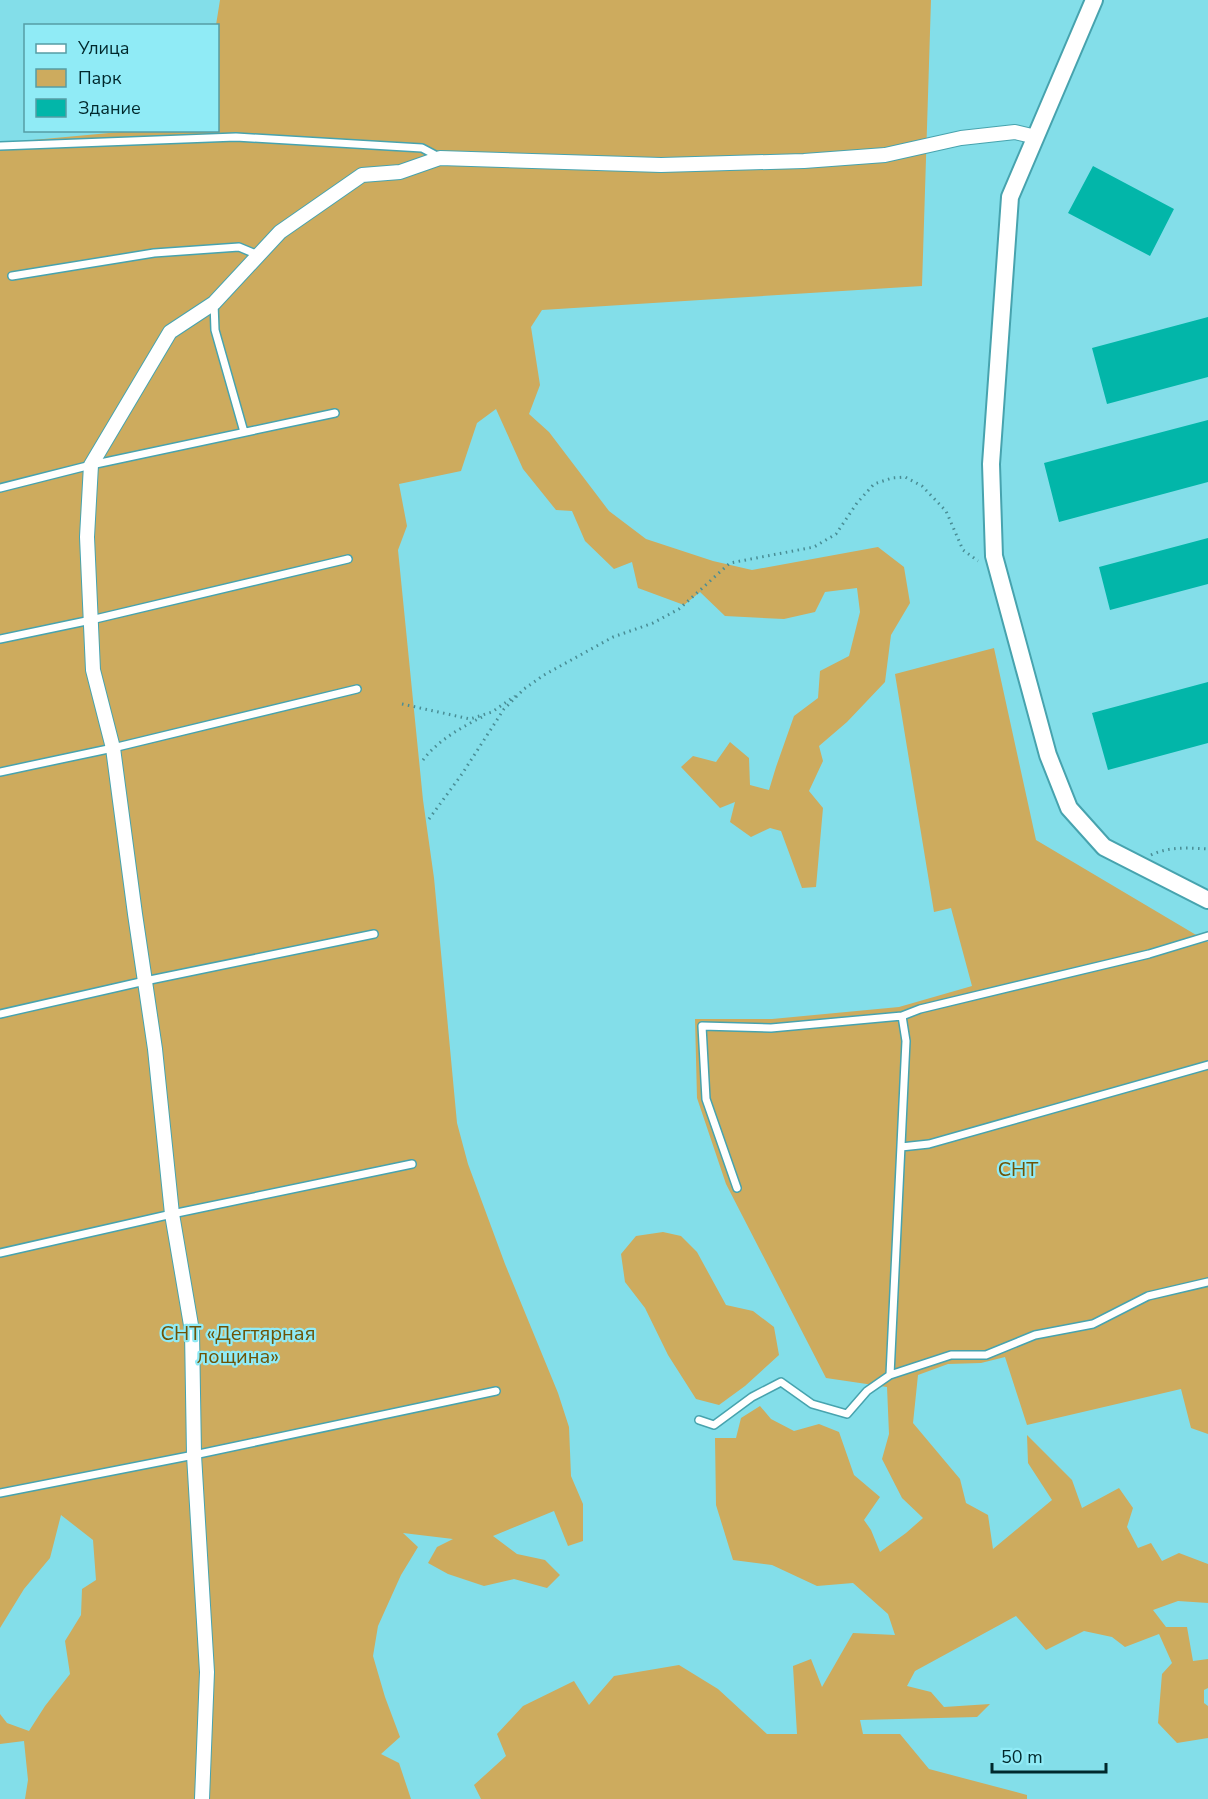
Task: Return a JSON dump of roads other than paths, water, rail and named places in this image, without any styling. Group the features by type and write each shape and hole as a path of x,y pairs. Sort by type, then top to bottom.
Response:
{"street":[{"path":"1094,0 1011,197 991,464 994,556 1048,755 1069,808 1104,847 1208,900"},
{"path":"202,1799 207,1671 194,1455 192,1331 172,1214 155,1049 113,748 93,670 87,537 91,465 170,332 214,303 280,232 362,175 400,172 440,158 662,165 804,161 885,155 982,135 1014,132 1036,137"}],"lane":[{"path":"0,146 236,136 422,148 440,158"},
{"path":"12,276 154,253 239,247 258,255"},
{"path":"214,303 215,330 244,432"},
{"path":"0,488 91,465 335,413"},
{"path":"0,639 91,620 348,559"},
{"path":"0,772 113,748 357,689"},
{"path":"0,1014 145,981 374,934"},
{"path":"737,1188 706,1099 702,1026 771,1028 902,1016 920,1009 1149,954 1208,936"},
{"path":"890,1375 906,1041 902,1016"},
{"path":"901,1147 929,1144 1208,1065"},
{"path":"0,1254 172,1214 412,1164"},
{"path":"699,1420 714,1425 752,1396 781,1382 812,1404 847,1414 867,1391 890,1375 951,1355 986,1355 1035,1335 1093,1324 1148,1296 1208,1282"},
{"path":"0,1493 496,1392"}],"park label":[{"name":"СНТ","path":"1018,1169"},
{"name":"СНТ «Дегтярная лощина»","path":"238,1344"}]}
